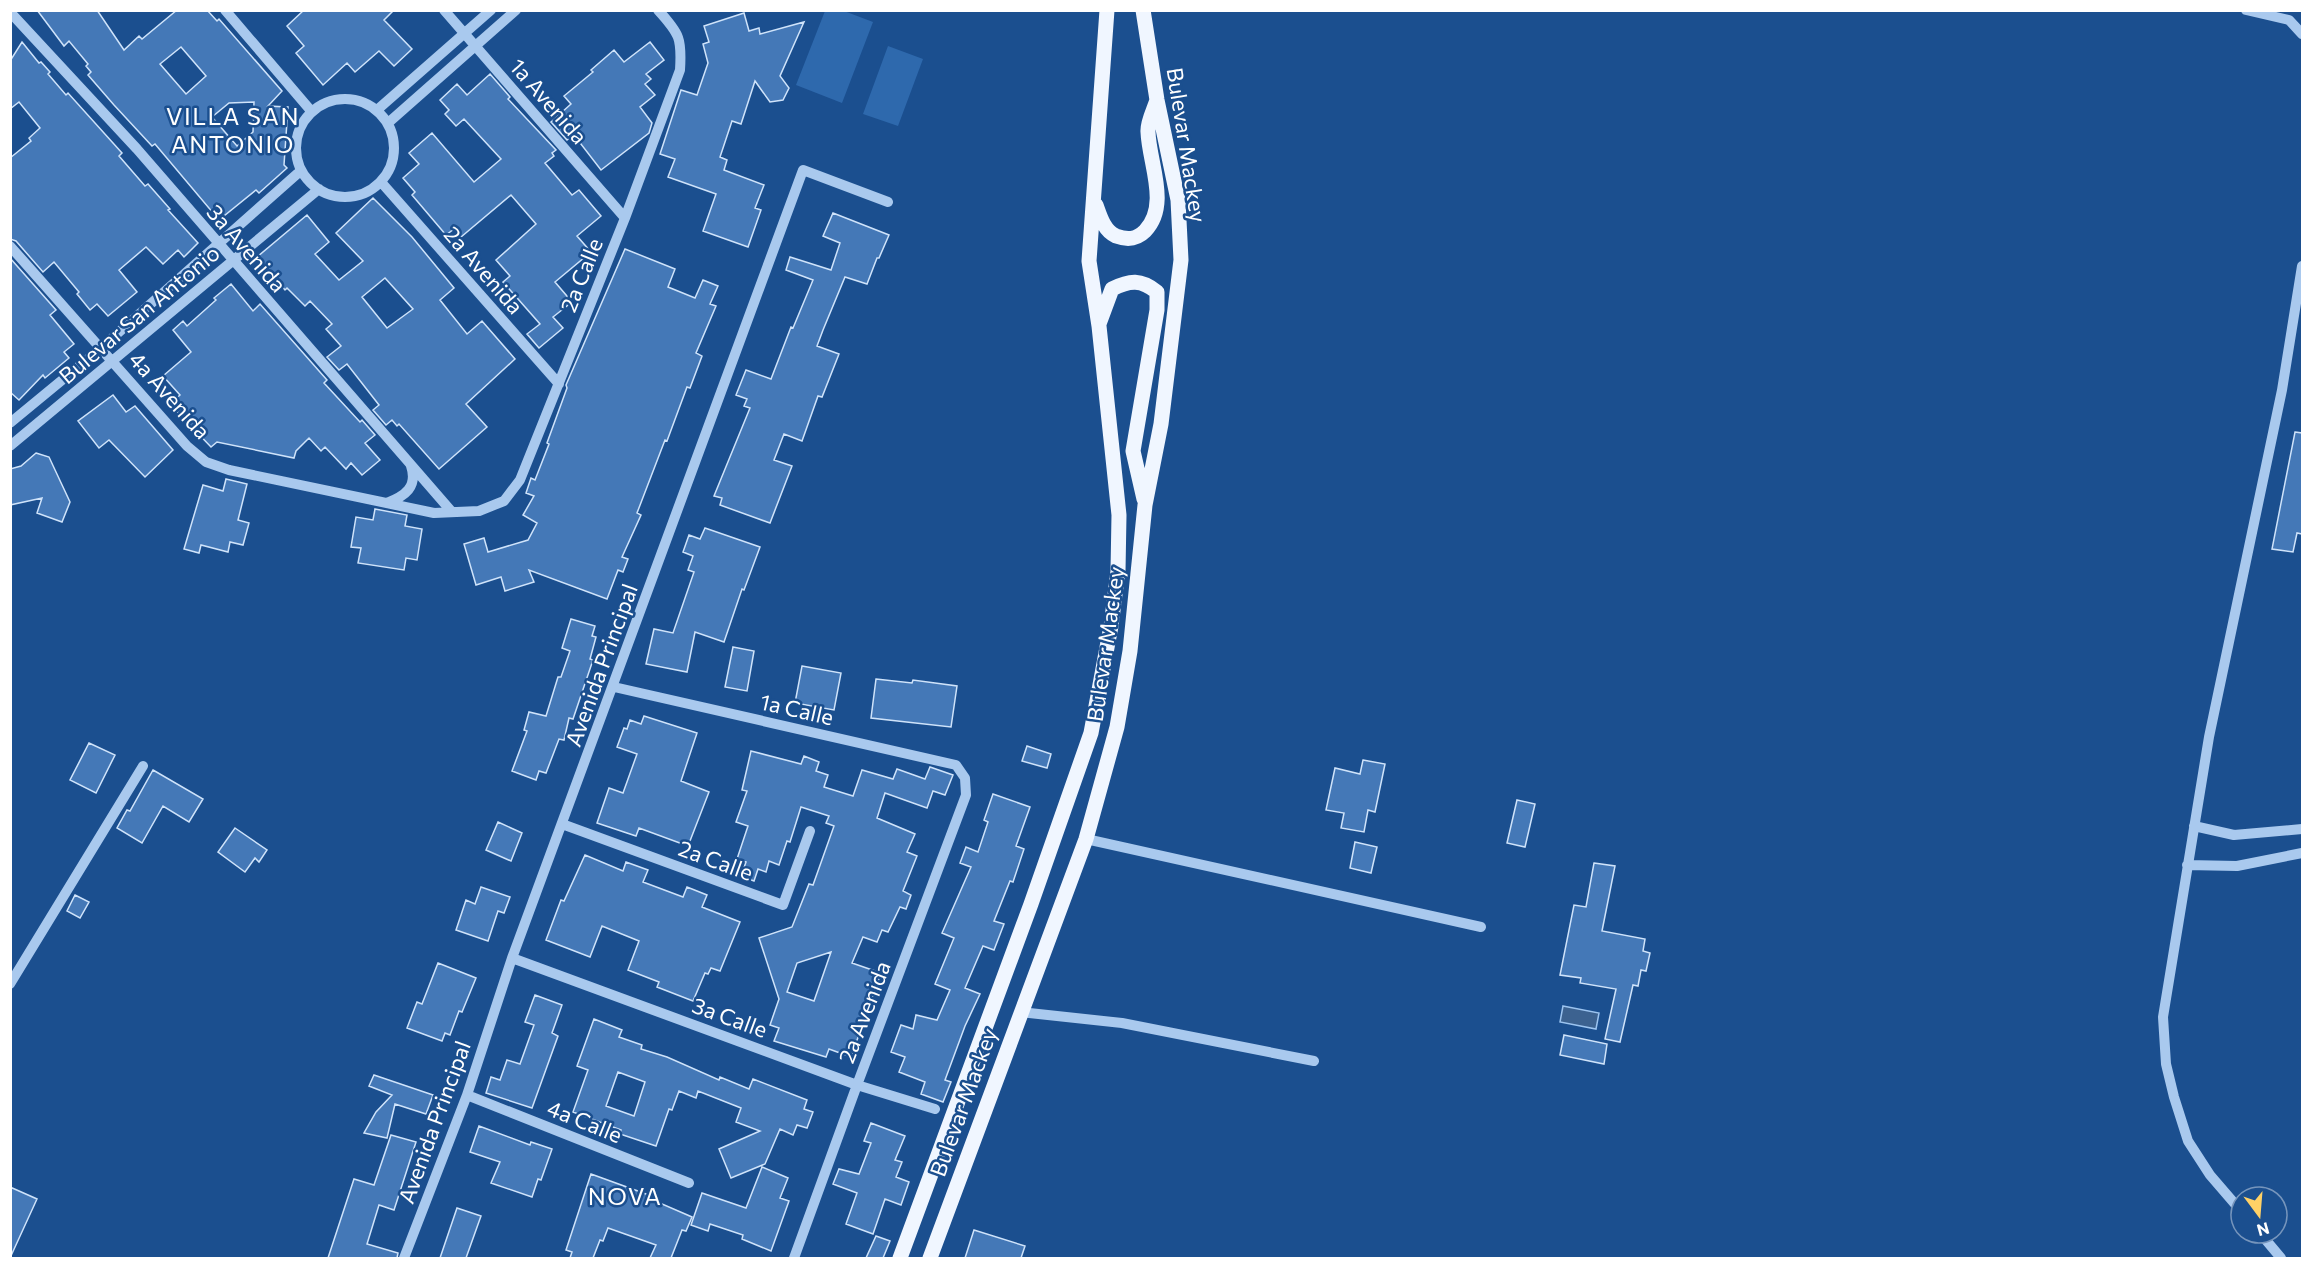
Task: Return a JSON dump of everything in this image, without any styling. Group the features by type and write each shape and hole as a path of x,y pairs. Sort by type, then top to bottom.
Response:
{"main road":[{"name":"Bulevar Mackey","path":"900,1258 1031,904 1091,733 1111,626 1118,572 1119,515 1099,326 1089,261 1107,10"},
{"name":"Bulevar Mackey","path":"930,1258 1086,839 1117,727 1130,651 1145,505 1161,424 1181,260 1178,200 1157,100 1143,10"},
{"path":"1094,203 1103,224 1111,234 1126,240 1140,235 1152,224 1158,201 1147,129 1157,100"},
{"path":"1099,326 1112,289 1127,282 1140,281 1156,292 1157,310 1133,451 1145,505"}],"street":[{"path":"225,10 312,111"},
{"name":"1a Avenida","path":"444,10 625,218"},
{"path":"377,110 491,10"},
{"path":"388,123 516,10"},
{"name":"2a Calle","path":"452,512 478,511 504,501 520,480 625,218 680,70 681,45 671,25 658,10"},
{"path":"2246,10 2289,20 2302,34"},
{"name":"3a Avenida","path":"10,12 137,149 452,512"},
{"path":"337,99 364,102 377,110 388,123 394,138 394,153 390,168 381,182 355,196 340,197 319,189 302,172 297,156 297,140 302,125 312,111 337,99"},
{"name":"Avenida Principal","path":"404,1258 467,1095 512,958 614,687 803,170 888,202"},
{"name":"Bulevar San Antonio","path":"10,423 101,348 302,172"},
{"name":"2a Avenida","path":"381,182 559,384"},
{"name":"Bulevar San Antonio","path":"10,446 319,189"},
{"name":"4a Avenida","path":"10,246 187,446 206,462 229,470 434,513 452,512"},
{"path":"2229,1197 2210,1175 2188,1141 2166,1064 2163,1017 2209,737 2282,390 2302,266"},
{"path":"387,503 408,492 412,485 413,473 410,462"},
{"name":"1a Calle","path":"614,687 956,765 965,778"},
{"path":"10,984 143,765"},
{"name":"2a Avenida","path":"794,1258 966,795 965,778"},
{"name":"2a Calle","path":"562,824 783,905 810,831"},
{"path":"2194,826 2234,835 2302,830"},
{"path":"1086,839 1481,927"},
{"path":"2187,865 2237,866 2302,853"},
{"name":"3a Calle","path":"512,958 857,1084 935,1109"},
{"path":"1020,1012 1122,1023 1314,1061"},
{"name":"4a Calle","path":"467,1095 689,1183"},
{"path":"2270,1245 2281,1258"}],"shaded area":[{"path":"825,11 844,11 873,22 842,103 796,85"},
{"path":"888,46 923,59 898,126 863,114"},
{"path":"1563,1006 1599,1013 1596,1029 1560,1022"}],"building":[{"path":"37,10 97,10 124,50 139,36 142,39 177,10 207,10 217,21 219,19 282,91 268,106 288,107 284,165 287,168 259,193 256,190 219,220 155,144 152,146 88,75 91,72 86,66 88,64 69,41 64,46","holes":["181,47 206,76 186,94 160,64","254,102 253,132 237,146 212,117 229,103"]},
{"path":"304,10 394,10 384,20 412,49 394,66 379,51 355,72 347,63 323,85 296,53 304,46 287,26"},
{"path":"744,13 749,31 759,28 760,34 804,22 780,76 789,88 783,100 770,102 755,81 741,124 732,121 720,157 727,160 724,170 764,185 755,208 761,210 748,247 703,231 716,194 668,177 675,159 660,154 681,90 697,95 708,63 703,44 709,42 704,26"},
{"path":"22,42 39,63 41,62 50,72 48,74 66,95 68,93 122,153 119,156 145,186 148,184 198,243 184,257 178,250 163,264 146,247 119,270 137,292 108,316 97,304 90,310 77,294 79,292 54,262 43,272 16,241 10,239 10,158 31,141 29,138 40,128 19,102 10,109 10,61"},
{"path":"650,42 664,60 646,74 651,79 645,84 655,95 640,107 652,123 649,133 601,170 574,135 567,140 551,122 571,104 564,96 593,72 591,70 614,50 624,62"},
{"path":"490,74 510,97 508,99 556,150 552,153 554,156 545,163 572,195 579,190 601,216 577,236 591,252 555,282 572,302 553,317 563,328 539,348 527,334 540,324 503,282 510,276 496,260 536,224 511,195 461,237 454,229 446,235 412,195 415,192 403,178 419,164 409,153 432,133 474,182 501,159 464,119 456,126 445,114 449,110 440,100 457,84 467,95"},
{"path":"373,198 412,237 454,288 440,300 467,334 482,321 515,359 466,404 487,427 439,469 399,424 397,426 392,420 386,425 373,410 379,405 347,364 339,370 327,357 341,346 326,329 332,324 310,301 305,306 287,288 285,290 257,257 307,215 329,242 315,254 339,280 363,261 336,233","holes":["385,278 413,309 387,328 362,297"]},
{"path":"833,213 889,235 867,284 845,277 823,330 817,346 839,354 822,397 818,396 802,441 784,434 774,460 792,466 770,523 720,505 722,498 714,496 750,408 744,406 747,399 736,395 746,370 771,379 791,327 793,328 813,280 786,270 790,257 831,270 840,243 823,236"},
{"path":"625,249 675,269 668,287 695,298 703,280 718,286 710,304 716,306 696,353 702,356 690,388 687,387 667,441 665,440 637,513 641,515 622,557 628,559 623,572 618,570 607,599 529,570 534,582 505,591 501,577 476,585 464,544 484,538 488,552 528,540 537,523 523,515 534,496 526,493 531,478 535,480 549,444 547,443 567,388 566,385"},
{"path":"10,258 56,310 50,315 74,344 64,352 69,358 45,378 43,375 19,400 10,392"},
{"path":"231,284 253,311 260,304 327,380 324,383 375,435 365,443 380,460 362,475 351,463 346,469 325,447 321,451 309,438 296,451 294,458 217,442 211,447 170,404 180,395 163,376 191,352 173,330 183,321 187,326"},
{"path":"113,395 126,412 135,406 173,450 145,477 109,440 99,448 78,421"},
{"path":"2295,432 2302,433 2302,534 2297,533 2293,552 2272,549"},
{"path":"36,453 49,457 70,502 62,522 37,513 42,498 10,505 10,469 21,466"},
{"path":"226,479 247,484 238,520 249,523 243,545 230,542 228,552 201,545 199,553 184,549 203,485 223,491"},
{"path":"375,509 407,515 405,526 422,529 417,560 406,558 404,570 358,563 361,548 351,547 356,517 373,520"},
{"path":"705,528 760,547 744,590 742,589 724,642 695,632 687,672 646,664 654,629 673,633 694,572 688,570 693,556 683,552 689,535 700,539"},
{"path":"571,619 595,626 592,636 596,637 590,659 593,660 573,719 569,718 564,740 559,739 546,773 539,771 536,780 512,771 527,731 524,730 529,712 546,716 558,677 561,677 570,651 562,648"},
{"path":"733,647 754,651 747,691 725,687"},
{"path":"802,666 841,673 834,710 795,703"},
{"path":"876,679 912,683 913,680 957,686 951,727 871,718"},
{"path":"644,716 697,733 681,781 709,792 688,846 639,828 636,836 597,823 609,788 623,793 637,754 617,747 624,728 627,729 630,720 641,724"},
{"path":"89,743 115,755 96,793 70,780"},
{"path":"1027,746 1051,754 1047,768 1022,761"},
{"path":"751,751 801,764 804,756 819,762 816,771 828,775 824,787 853,796 862,770 893,779 897,769 925,779 930,767 953,775 945,795 933,791 927,808 885,793 877,818 915,834 907,852 917,856 903,891 911,895 906,909 900,907 888,932 882,930 877,942 863,937 852,963 881,973 851,1057 829,1049 826,1057 774,1041 779,1028 770,1025 779,999 759,938 792,927 809,884 813,885 834,826 826,823 829,816 801,807 790,842 787,841 779,865 769,861 766,872 758,869 754,881 741,876 746,862 737,859 748,826 736,822 747,791 742,790","holes":["831,952 814,1001 787,992 797,963"]},
{"path":"1363,760 1385,764 1375,812 1368,810 1364,832 1341,828 1344,813 1326,810 1335,768 1360,774"},
{"path":"153,770 203,799 189,822 163,806 142,843 117,828 127,810 130,811"},
{"path":"993,794 1030,807 1016,846 1024,849 1013,882 1010,881 994,921 1004,924 994,950 983,946 965,988 980,994 965,1026 945,1080 951,1082 943,1102 921,1094 925,1082 899,1072 905,1057 891,1052 901,1025 913,1029 916,1015 937,1020 950,990 935,984 954,938 942,933 971,867 960,863 966,847 978,852 988,822 984,820"},
{"path":"1517,800 1535,804 1525,847 1507,843"},
{"path":"498,822 522,833 511,861 486,850"},
{"path":"235,828 267,850 259,862 255,858 245,872 218,852"},
{"path":"1355,842 1377,847 1371,873 1350,868"},
{"path":"585,855 623,871 626,862 648,870 643,882 683,897 687,887 707,895 702,907 740,922 720,971 711,968 708,974 705,973 693,1001 657,987 659,982 628,970 639,941 602,926 590,957 546,940 561,900 564,901"},
{"path":"1594,863 1615,866 1602,931 1645,939 1643,951 1650,953 1646,971 1641,970 1638,986 1633,985 1620,1042 1605,1039 1616,989 1580,983 1581,978 1560,975 1574,905 1586,907"},
{"path":"481,887 510,897 504,913 498,911 488,941 456,930 466,900 475,904"},
{"path":"75,895 89,902 80,918 67,911"},
{"path":"438,963 476,978 450,1035 445,1033 442,1041 407,1028 417,1002 422,1004"},
{"path":"535,995 562,1005 552,1033 558,1036 532,1108 486,1093 491,1077 500,1080 507,1060 520,1064 534,1025 525,1022"},
{"path":"594,1019 622,1030 619,1037 642,1045 641,1049 667,1057 719,1080 720,1077 749,1089 753,1079 807,1100 804,1109 813,1112 807,1128 797,1125 793,1135 780,1129 765,1164 731,1178 719,1149 760,1131 736,1122 741,1108 698,1091 696,1098 679,1091 672,1110 669,1109 656,1146 620,1134 621,1130 573,1112 588,1070 577,1066","holes":["618,1072 645,1082 634,1116 606,1106"]},
{"path":"1564,1035 1607,1044 1604,1064 1560,1055"},
{"path":"374,1075 433,1095 426,1114 395,1104 387,1138 364,1133 376,1112 392,1095 369,1086"},
{"path":"871,1123 905,1136 895,1160 902,1162 896,1177 909,1182 901,1205 885,1199 873,1234 846,1224 857,1193 833,1184 839,1169 859,1174 871,1143 864,1141"},
{"path":"479,1126 530,1145 531,1142 552,1149 532,1197 491,1183 500,1162 470,1152"},
{"path":"391,1135 416,1142 394,1210 379,1205 367,1244 398,1253 397,1258 328,1258 354,1179 374,1185"},
{"path":"762,1167 788,1178 780,1198 789,1201 771,1251 742,1239 743,1235 710,1224 708,1231 691,1225 702,1193 746,1208"},
{"path":"591,1174 657,1198 655,1201 692,1217 686,1231 682,1230 671,1258 650,1258 656,1245 608,1228 593,1258 570,1258 572,1252 566,1250"},
{"path":"10,1187 37,1199 10,1258"},
{"path":"457,1208 481,1216 466,1258 440,1258"},
{"path":"974,1230 1025,1246 1021,1258 965,1258"},
{"path":"876,1236 890,1241 883,1258 866,1258"}],"district":[{"name":"VILLA SAN ANTONIO","path":"233,129"},
{"name":"NOVA","path":"625,1195"}]}
